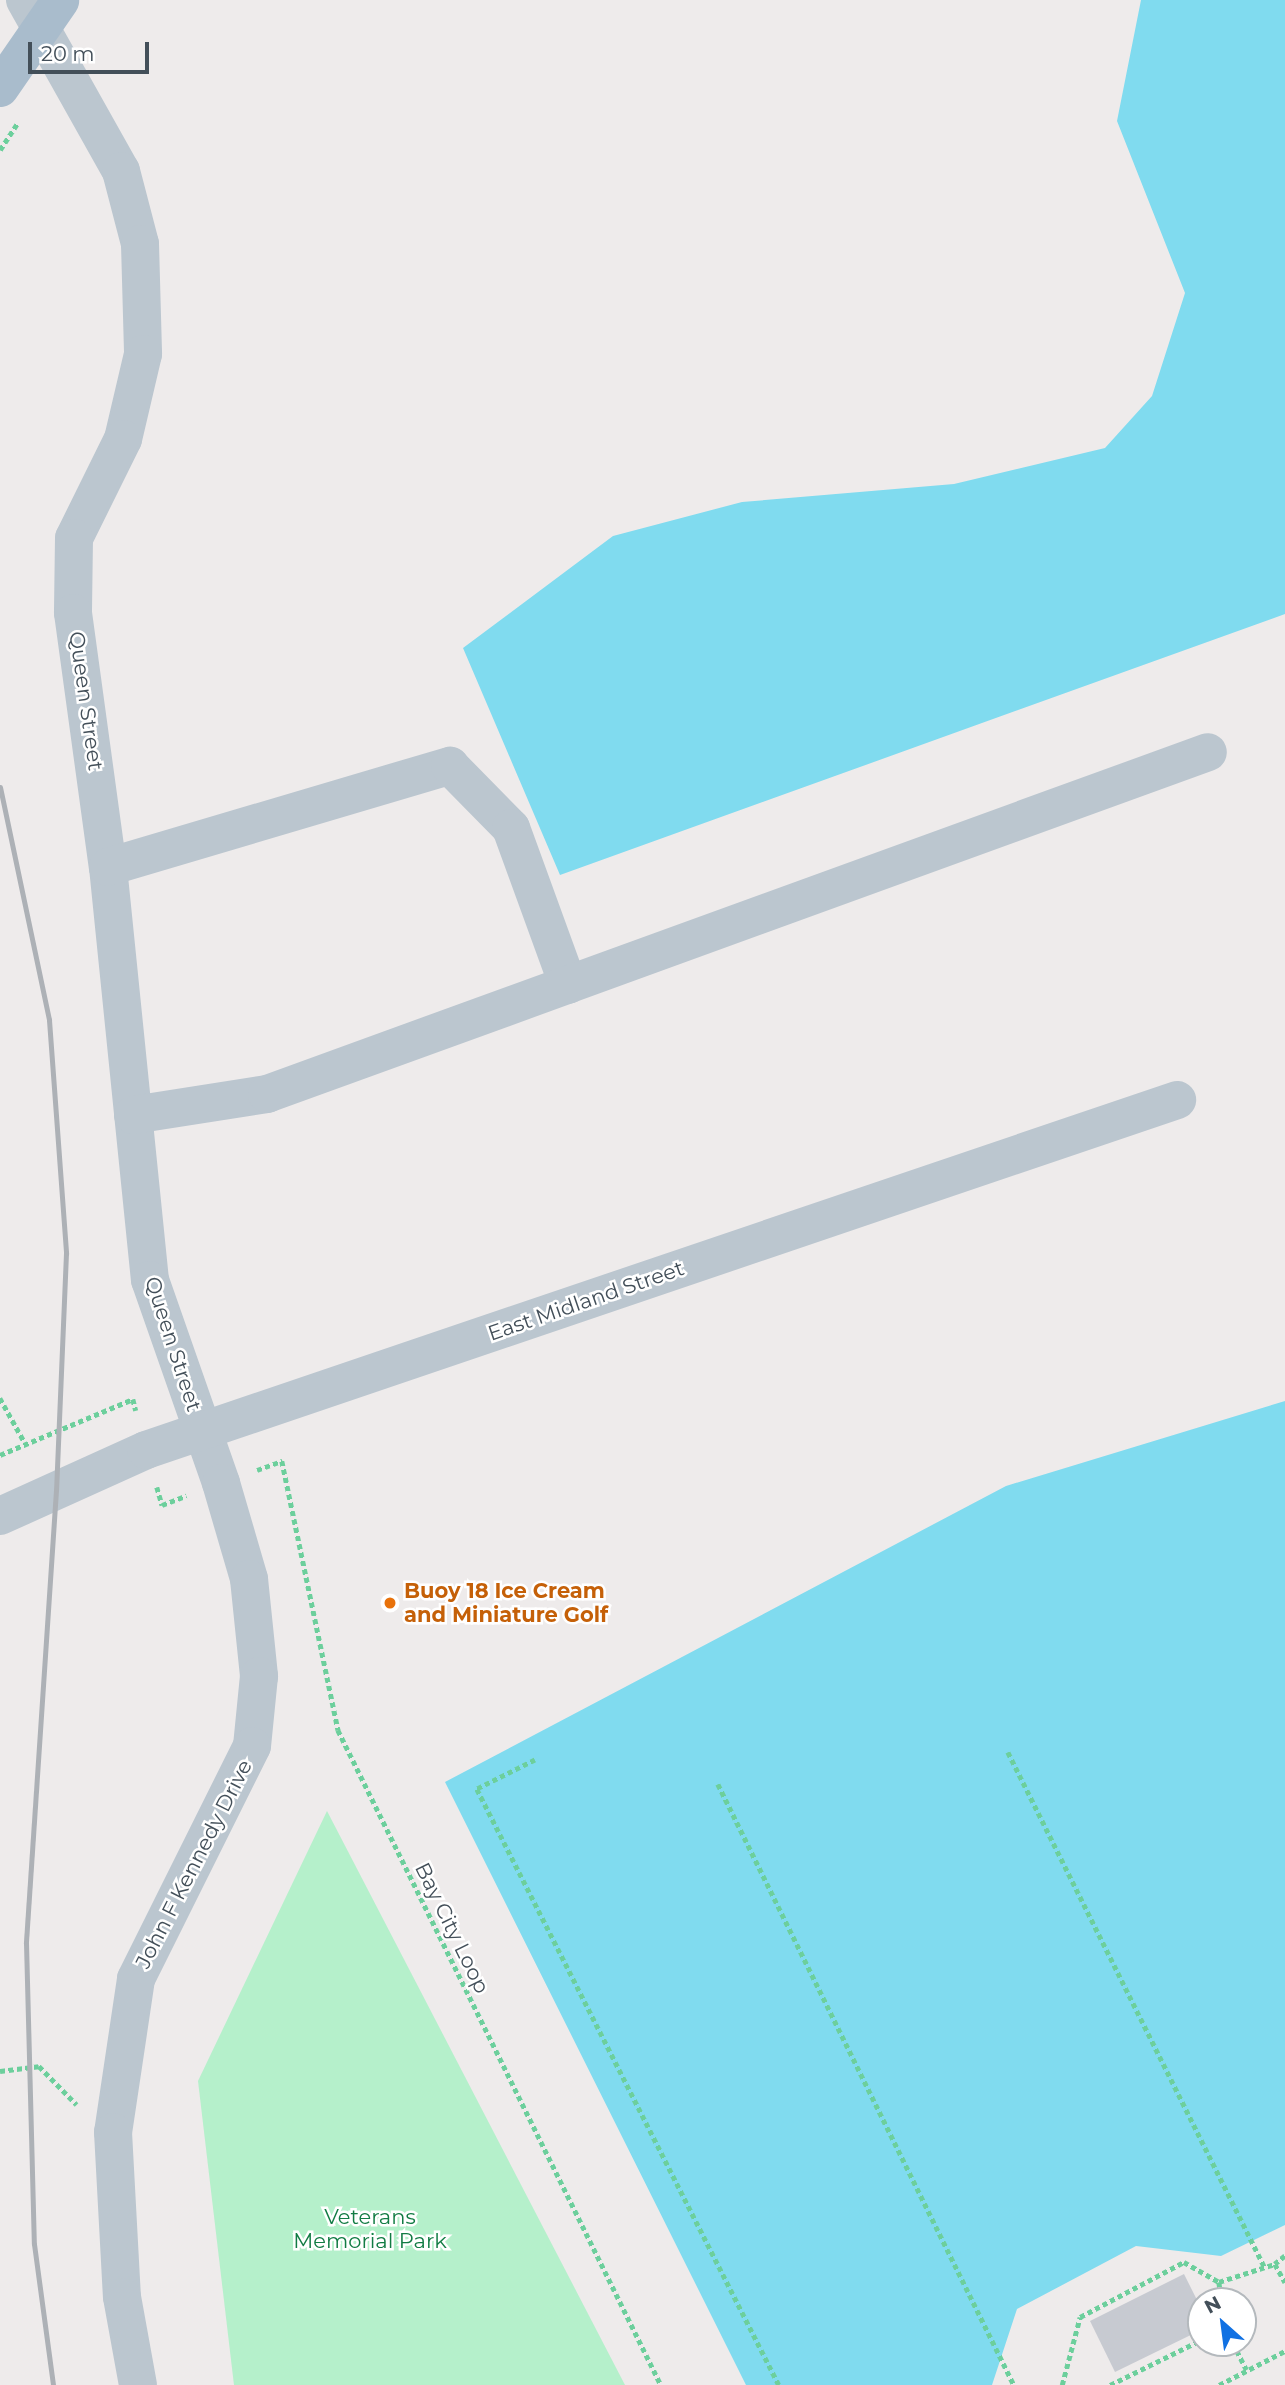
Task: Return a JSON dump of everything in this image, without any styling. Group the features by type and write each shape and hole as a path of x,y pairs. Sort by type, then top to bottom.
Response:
{"main road":[{"path":"0,88 60,1"}],"street":[{"name":"Queen Street","path":"25,0 121,172 140,244 143,354 123,439 74,538 74,613 108,867 150,1280 202,1432"},
{"path":"133,1115 267,1094 1208,752"},
{"path":"108,867 450,766 511,828 568,985"},
{"name":"East Midland Street","path":"0,1516 146,1450 1177,1100"},
{"name":"John F Kennedy Drive","path":"138,2385 122,2297 113,2132 136,1979 252,1746 259,1676 248,1580 202,1432"}],"path":[{"path":"0,1398 25,1443"},
{"path":"0,1455 132,1399"},
{"name":"Bay City Loop","path":"282,1461 338,1730 661,2385"},
{"path":"1008,1752 1265,2268"},
{"path":"535,1759 477,1789 779,2385"},
{"path":"718,1784 1014,2385"},
{"path":"0,2071 39,2066 80,2109"},
{"path":"1062,2385 1080,2317 1184,2262 1219,2282 1265,2268 1285,2256"},
{"path":"1275,2264 1285,2282"},
{"path":"1219,2282 1220,2287"},
{"path":"1111,2385 1187,2347"},
{"path":"1219,2385 1285,2351"},
{"path":"1240,2357 1247,2370"}],"green space":[{"name":"Veterans Memorial Park","path":"327,1811 625,2385 234,2385 198,2081"}],"water":[{"path":"1141,0 1285,0 1285,614 560,875 463,648 613,536 742,502 954,484 1105,448 1152,396 1185,293 1117,121"},
{"path":"1285,1401 1285,2225 1221,2256 1136,2246 1017,2309 992,2385 746,2385 445,1782 1006,1486"}],"building":[{"path":"1184,2274 1190,2287 1187,2287 1187,2337 1115,2372 1090,2321"}],"railway":[{"path":"0,787 49,1020 66,1253 56,1490 26,1943 34,2244 53,2385"}],"place":[{"name":"Buoy 18 Ice Cream and Miniature Golf","path":"390,1603"}]}
